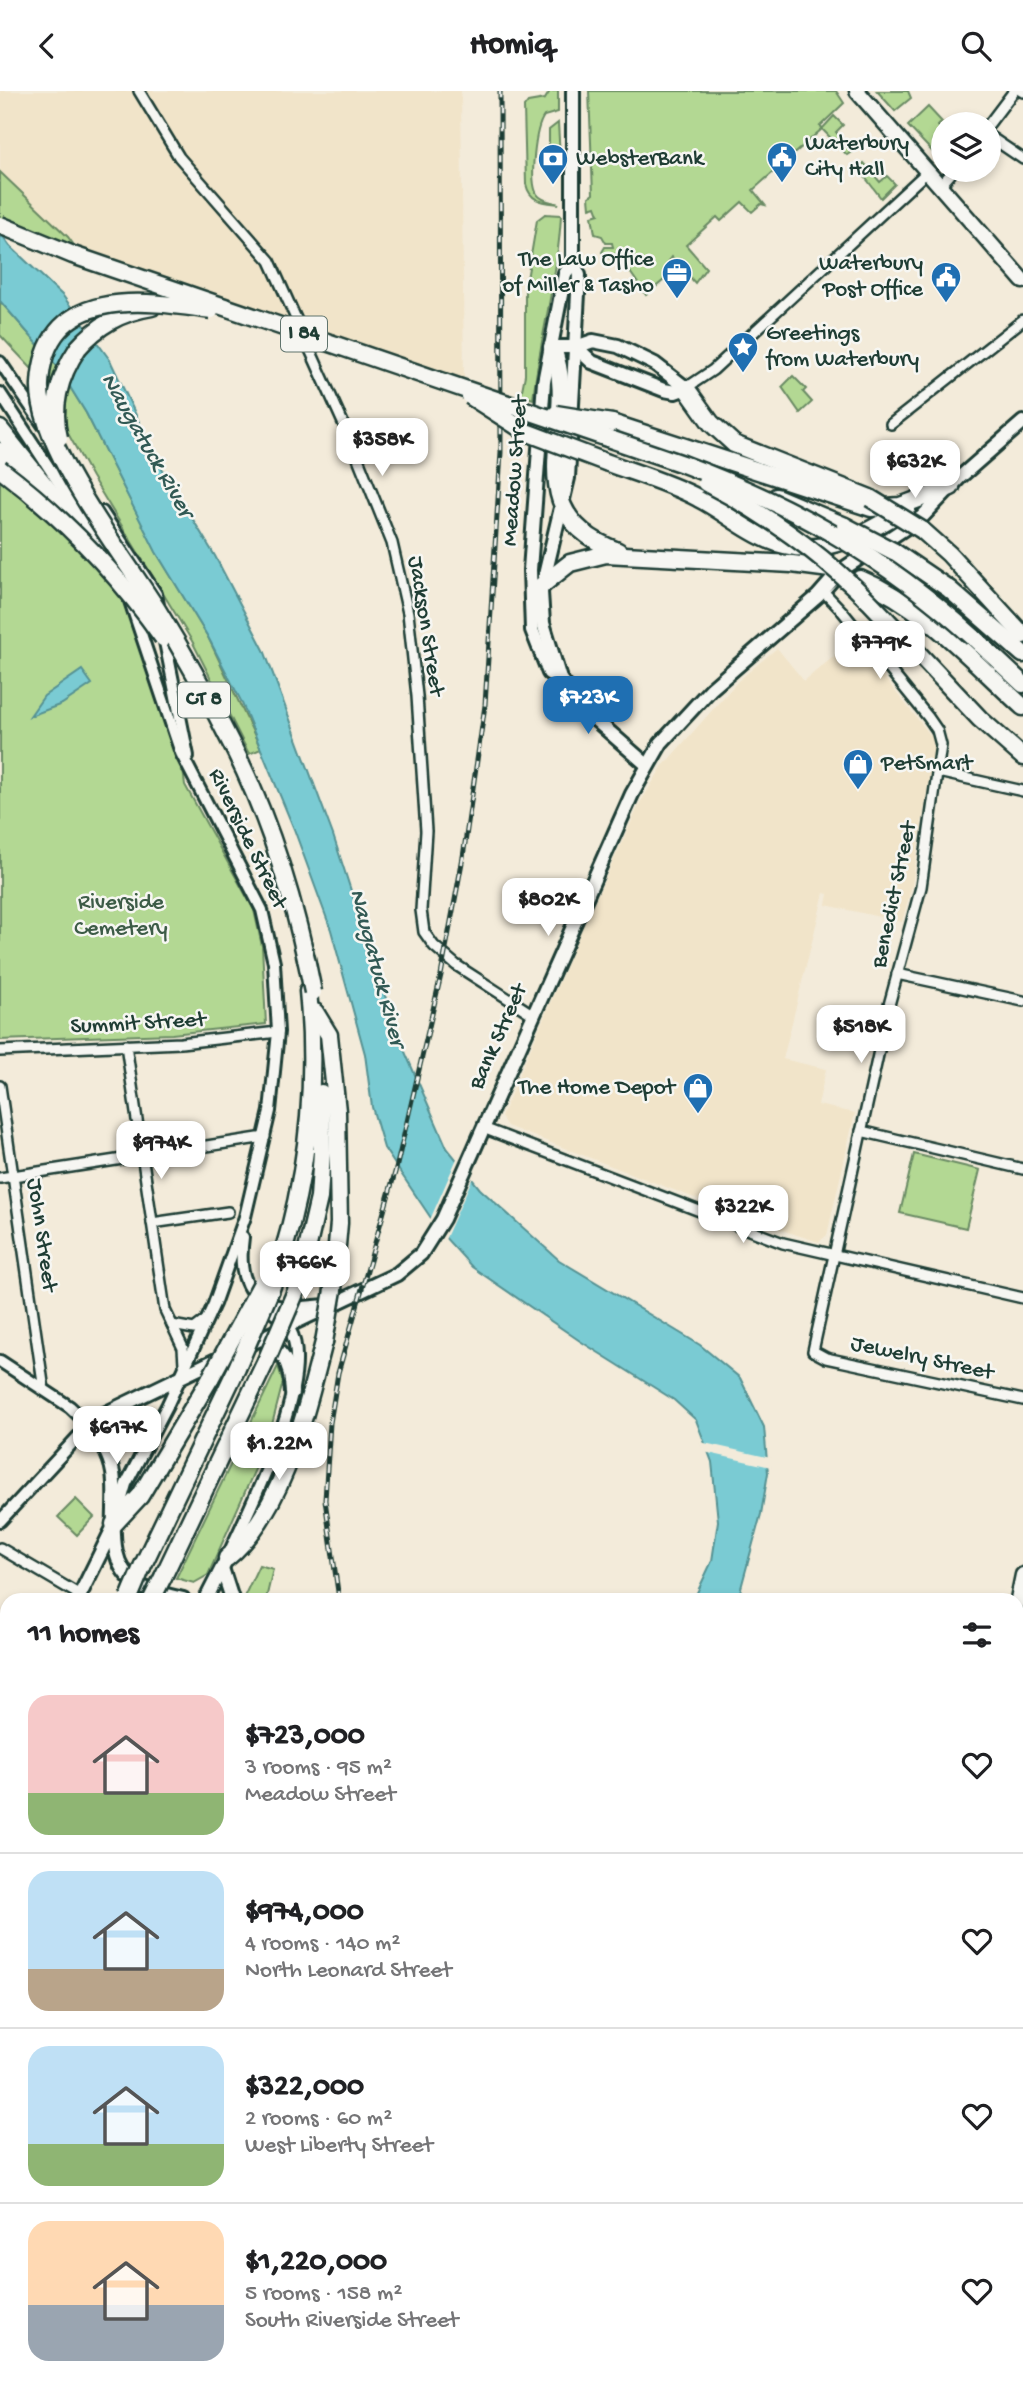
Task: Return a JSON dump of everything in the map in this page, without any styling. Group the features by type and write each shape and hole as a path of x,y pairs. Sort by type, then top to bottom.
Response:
{"highway":[{"path":"0,225 73,255"},
{"name":"I 84","path":"0,232 672,461 768,498 833,532 907,581 1023,684"},
{"path":"176,640 53,441 40,397 43,366 62,329 99,305 151,301 248,315"},
{"path":"248,315 152,307 136,309 109,321 88,337 71,359 60,384 55,412 56,427 66,457 197,670 232,738 261,813"},
{"name":"I 84","path":"248,315 527,410 610,431"},
{"path":"552,347 561,375 555,479 562,506 574,523 592,538 615,550 634,554"},
{"path":"455,385 526,432 679,489 766,539 798,548 829,547 857,537 951,487"},
{"path":"686,388 710,423 734,444 870,498 922,530 949,554 1023,635"},
{"path":"0,429 82,532"},
{"path":"610,431 856,505 886,508 930,496"},
{"path":"610,431 845,526 893,551 949,589 1023,654"},
{"name":"CT 8","path":"0,451 82,532 176,640 232,744 286,875 302,933 315,1012 322,1152 318,1198 299,1284 266,1361 155,1593"},
{"path":"672,461 795,536 842,574 980,719 1023,757"},
{"name":"CT 8","path":"1,470 93,553 149,617 208,706 261,813 285,882 308,991 312,1094 308,1144 299,1193 267,1286"},
{"path":"541,586 562,567 578,559 596,555 634,554 792,563 830,569 860,579 895,596 919,612 1023,707"},
{"path":"225,1563 246,1543 286,1467 303,1419 335,1297 339,1223 337,1111 329,1035 315,1012"},
{"path":"131,1593 237,1368 267,1286"},
{"path":"114,1524 140,1496 267,1286"}],"main road":[{"name":"Meadow Street","path":"573,91 573,261 579,275 576,347 568,478 541,586 543,623 560,679 586,712 648,765"},
{"path":"857,91 1023,281"},
{"name":"Meadow Street","path":"560,679 549,673 540,655 532,630 529,599 544,382 565,274 573,261"},
{"path":"552,347 576,347 593,341 626,349 655,364 686,388"},
{"path":"576,347 592,362 664,390 676,392 686,388"},
{"name":"Bank Street","path":"89,1425 182,1371 288,1327 335,1297 406,1268 436,1232 532,1014 648,765 661,743 705,695 848,565 922,517 1023,422"},
{"path":"263,1305 292,1309 335,1297"},
{"path":"252,1343 272,1346 280,1352 289,1370 292,1393"},
{"path":"89,1425 104,1447 111,1465 116,1552 127,1575 145,1588 162,1593"},
{"path":"81,1593 114,1524"},
{"path":"209,1593 225,1563"},
{"path":"225,1563 231,1593"},
{"path":"1019,1593 1023,1575"}],"street":[{"name":"Jackson Street","path":"139,91 179,157 270,261 388,531 406,601 417,696 426,831 421,910 425,932 434,946 456,965 532,1014"},
{"path":"998,112 1014,91"},
{"path":"1001,144 1023,159"},
{"path":"686,388 713,370 928,171"},
{"path":"891,424 1023,320"},
{"name":"Riverside Street","path":"0,362 156,594 189,770"},
{"path":"2,401 22,392"},
{"name":"Riverside Street","path":"2,401 119,576 189,770 262,910 274,963 278,1032 265,1137 245,1217 208,1318 126,1484 114,1524"},
{"name":"Benedict Street","path":"814,1353 813,1346 861,1131 920,887 941,745 933,724 842,611 822,591"},
{"path":"938,772 1023,791"},
{"path":"897,974 1023,1001"},
{"name":"Summit Street","path":"0,1051 126,1045 278,1032"},
{"path":"126,1045 165,1310 183,1348 182,1371"},
{"name":"John Street","path":"0,1086 44,1390"},
{"path":"483,1128 741,1228 833,1256 1023,1298"},
{"path":"861,1131 1023,1170"},
{"path":"0,1178 265,1137"},
{"path":"152,1223 228,1212"},
{"name":"Riverside Street","path":"245,1217 241,1271 247,1286 263,1305 288,1327"},
{"path":"170,1325 194,1329 208,1318"},
{"path":"225,1563 274,1454 292,1393 295,1343 288,1327"},
{"name":"Jewelry Street","path":"814,1353 1023,1400"},
{"path":"0,1361 77,1412 89,1425"},
{"name":"Bank Street","path":"0,1521 89,1425"},
{"path":"0,1548 73,1593"}],"shaded area":[{"path":"0,91 461,91 464,383 87,255 0,172"},
{"path":"854,640 932,737 934,747 912,885 902,922 826,905 828,894 824,893 783,1059 826,1069 818,1105 855,1113 827,1235 819,1242 760,1223 507,1126 501,1117 582,929 640,803 662,767 738,681 777,648 804,681"}],"green space":[{"path":"550,91 558,91 558,112 544,116 541,122 534,155 533,178 539,197 559,204 534,198 526,184 524,107 528,102 545,99"},
{"path":"589,91 836,91 844,103 820,126 823,128 834,116 843,125 836,132 853,151 847,155 822,129 753,190 765,205 761,204 752,212 742,202 721,221 717,217 686,245 706,268 695,283 672,257 669,261 676,270 646,295 617,253 609,258 602,252 605,247 613,247 612,243 606,243 602,236 595,234 592,216 599,214 596,206 590,208 589,197 593,194"},
{"path":"877,91 908,91 911,98 895,111"},
{"path":"928,107 933,112 931,150 908,126"},
{"path":"558,123 561,174 553,173 549,164 549,130"},
{"path":"864,163 880,182 887,176 895,184 881,198 858,168"},
{"path":"0,172 68,237 87,263 0,223"},
{"path":"545,214 561,215 533,399 521,395 525,375 525,291 537,220"},
{"path":"0,301 57,366 86,413 158,555 208,637 261,749 249,754 192,641 92,477 33,370 0,335"},
{"path":"793,376 806,389 803,392 812,402 800,413 782,387"},
{"name":"Riverside Cemetery","path":"0,471 13,479 137,608 181,753 185,785 254,910 262,946 266,1024 172,1034 0,1040"},
{"path":"914,1154 980,1170 966,1228 900,1213"},
{"path":"278,1366 283,1382 268,1440 208,1575 194,1583 176,1578"},
{"path":"76,1499 94,1517 77,1535 58,1517"},
{"path":"259,1565 273,1569 267,1593 246,1593"}],"water":[{"name":"Naugatuck River","path":"0,232 10,246 63,296 110,360 157,460 215,556 264,650 333,835 398,1036 447,1148 480,1189 559,1260 700,1345 740,1378 764,1427 768,1473 761,1514 740,1593 697,1593 712,1561 718,1521 712,1462 696,1420 674,1400 580,1341 472,1267 441,1233 384,1148 372,1107 365,1054 331,930 294,829 241,701 208,637 156,552 86,413 57,366 0,301"},
{"path":"82,670 92,684 62,704 30,716 44,696"}],"pier":[{"path":"458,1156 474,1175 444,1242 429,1222"},
{"path":"700,1442 771,1458 771,1467 704,1452"}],"railway":[{"path":"338,1593 325,1500 330,1423 338,1373 396,1169 441,975 463,857 485,705 501,452 500,91"}],"place":[{"name":"Waterbury City Hall","path":"782,184"},
{"name":"WebsterBank","path":"553,186"},
{"name":"The Law Office of Miller & Tasho","path":"677,300"},
{"name":"Waterbury Post Office","path":"946,304"},
{"name":"Greetings from Waterbury","path":"743,374"},
{"name":"PetSmart","path":"858,791"},
{"name":"The Home Depot","path":"698,1115"}]}
